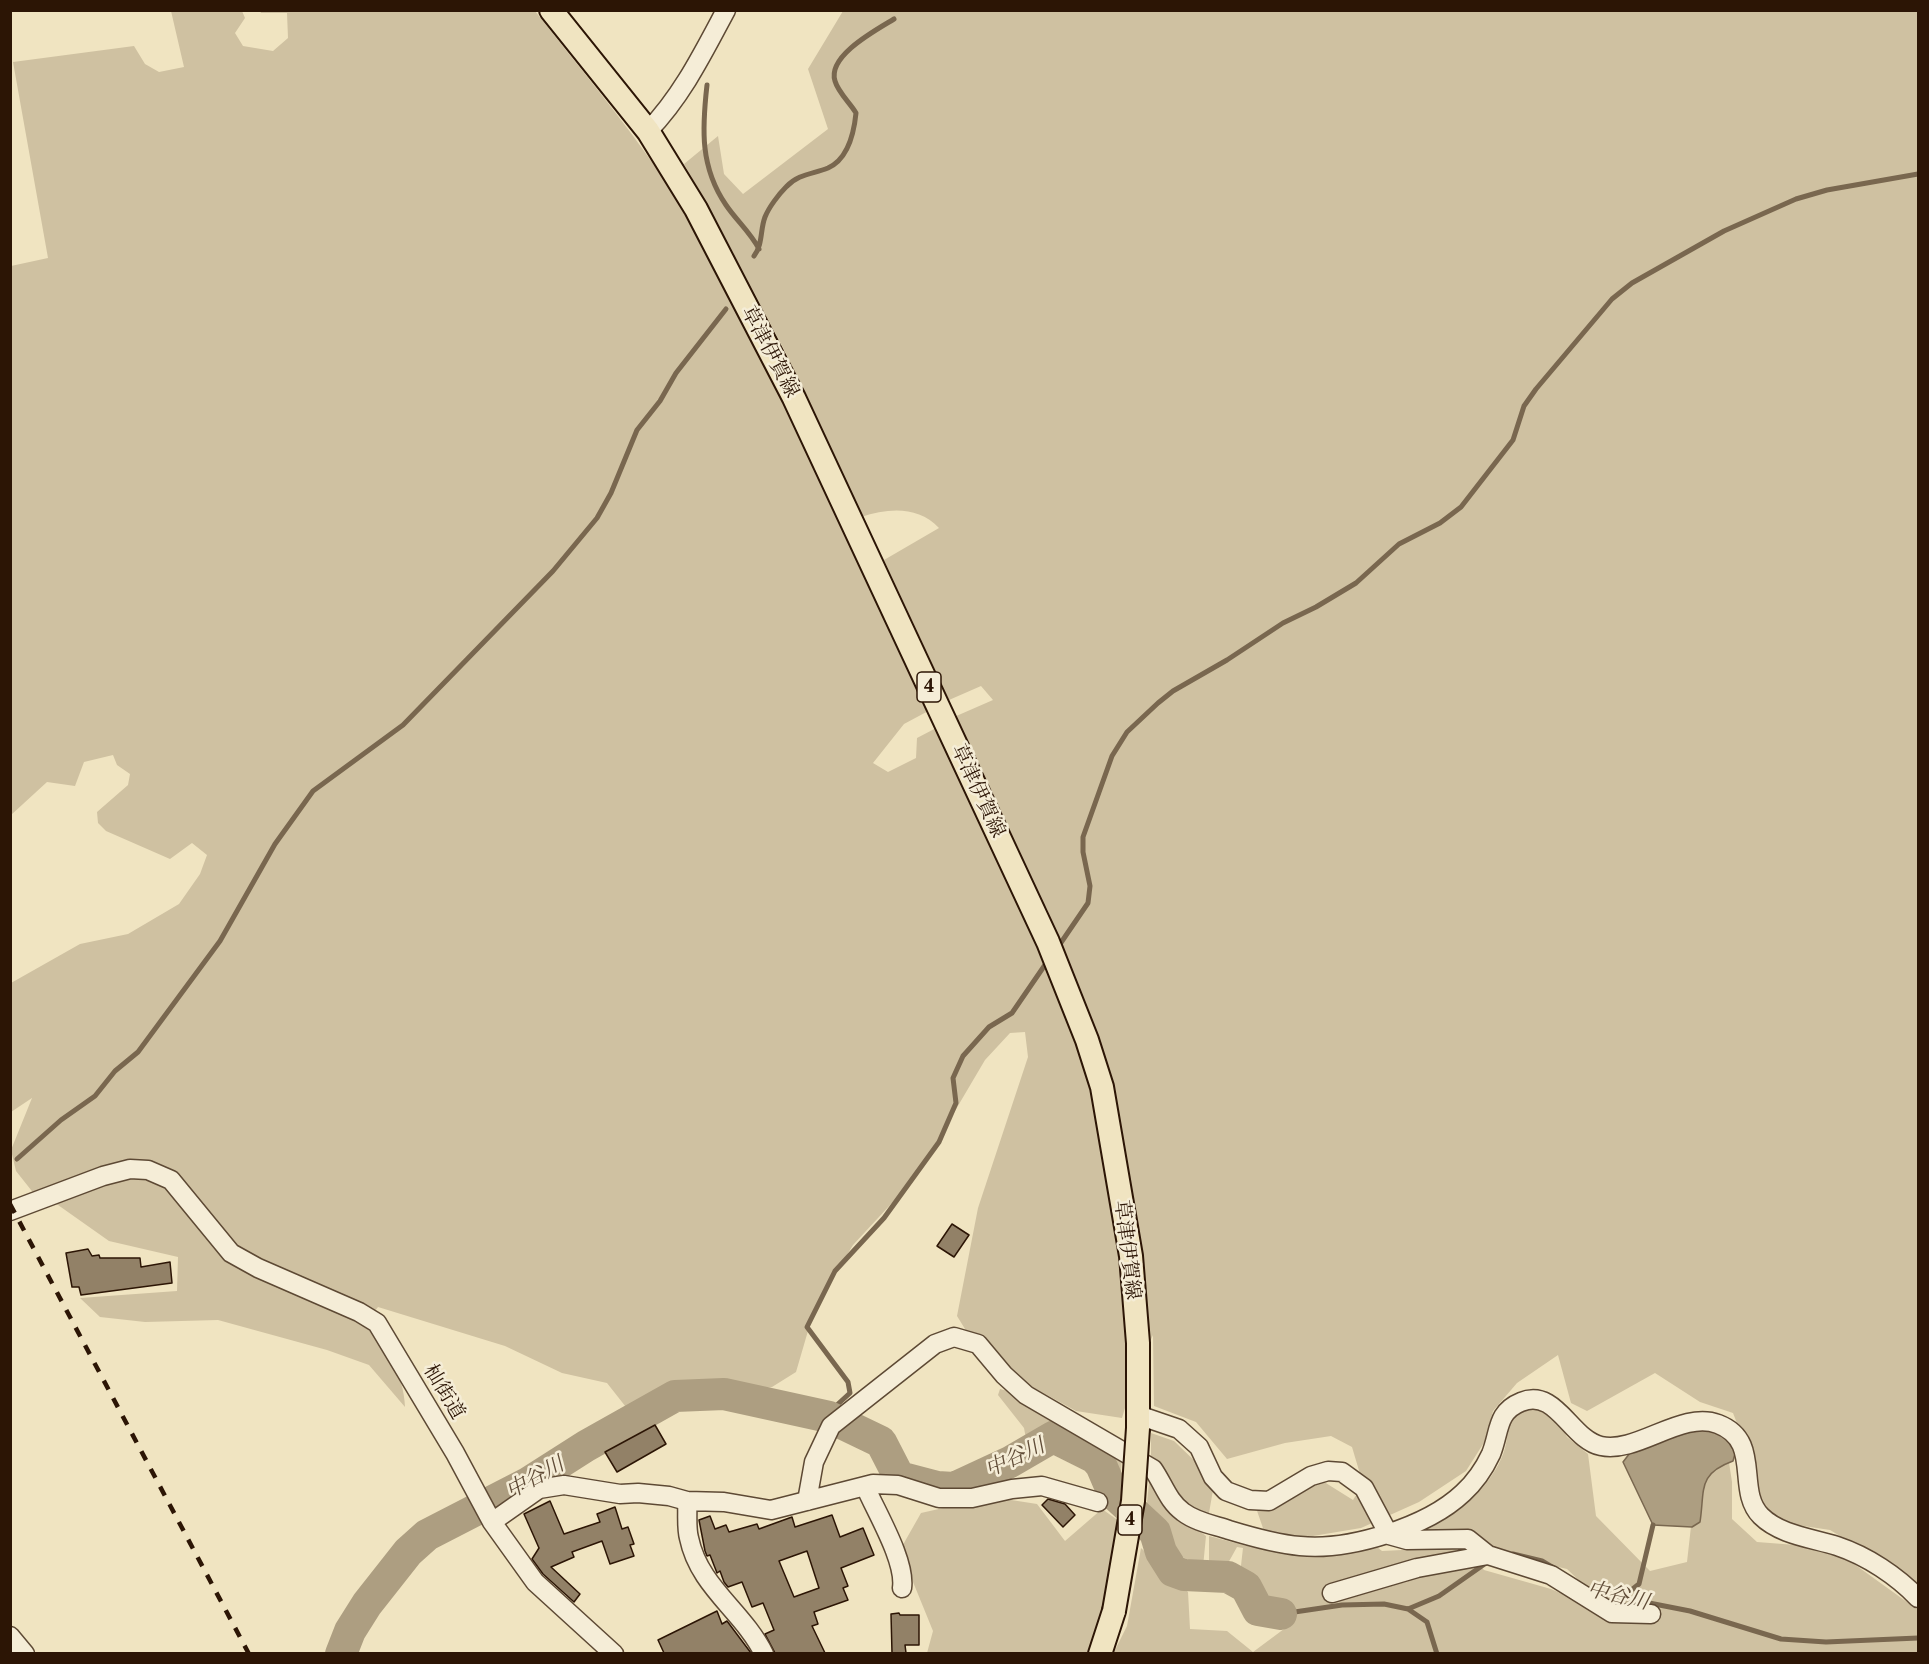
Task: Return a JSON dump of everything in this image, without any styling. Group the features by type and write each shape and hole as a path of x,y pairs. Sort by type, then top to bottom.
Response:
{"main road":[{"name":"草津伊賀線","path":"551,10 648,131 696,208 794,398 1048,942 1087,1040 1101,1087 1131,1256 1138,1343 1138,1421 1133,1502 1114,1611 1100,1653"}],"street":[{"path":"648,131 687,81 726,10"},
{"name":"杣街道","path":"10,1211 103,1176 130,1169 148,1170 171,1180 231,1252 258,1268 359,1312 377,1323 488,1514 535,1582 614,1653"},
{"path":"807,1501 814,1462 837,1420 935,1344 954,1337 978,1344 1004,1375 1026,1395 1153,1469 1168,1498 1185,1514 1257,1539 1302,1547 1389,1535 1428,1518 1463,1494 1482,1472 1492,1451 1497,1427 1504,1412 1521,1401 1537,1399 1551,1405 1583,1436 1598,1446 1617,1448 1701,1420 1719,1424 1735,1436 1744,1450 1752,1501 1760,1515 1779,1529 1840,1547 1868,1559 1918,1598"},
{"path":"1138,1421 1179,1429 1199,1448 1214,1477 1226,1491 1250,1500 1269,1501 1311,1476 1328,1471 1342,1472 1364,1488 1389,1535 1407,1540 1468,1539 1488,1555 1551,1575 1612,1613 1651,1614"},
{"path":"488,1514 539,1489 564,1485 620,1494 638,1493 669,1496 687,1501 724,1502 771,1510 873,1484 898,1485 939,1498 972,1498 1012,1489 1042,1486 1098,1502"},
{"path":"865,1486 898,1560 903,1580 902,1588"},
{"path":"687,1501 688,1538 698,1565 717,1593 754,1632 764,1653"},
{"path":"1332,1593 1417,1568 1488,1555"},
{"path":"10,1636 25,1653"}],"shaded area":[{"path":"171,11 242,11 245,18 235,33 243,46 273,51 288,38 287,13 261,13 260,11 535,11 617,114 663,178 698,239 752,343 774,350 794,382 789,359 684,164 718,136 724,174 743,194 828,129 808,69 843,11 1918,11 1918,1589 1905,1575 1830,1530 1784,1523 1758,1502 1757,1475 1733,1413 1700,1402 1655,1373 1587,1411 1571,1403 1558,1355 1517,1383 1493,1411 1485,1441 1466,1471 1419,1502 1361,1528 1301,1538 1264,1531 1255,1505 1321,1480 1353,1500 1363,1484 1352,1447 1331,1436 1285,1443 1227,1459 1196,1422 1154,1406 1153,1335 1134,1378 1122,1418 1076,1411 1018,1379 970,1337 957,1316 978,1208 1028,1057 1025,1032 1010,1033 985,1060 916,1177 853,1245 815,1307 796,1372 772,1387 699,1401 666,1417 633,1416 607,1383 562,1373 505,1346 378,1307 367,1321 387,1351 397,1372 405,1407 369,1365 327,1350 218,1320 145,1322 100,1317 80,1298 177,1291 178,1257 109,1241 58,1205 35,1195 16,1171 11,1150 32,1098 11,1112 11,983 80,944 128,934 179,904 200,874 207,855 192,843 170,859 106,831 98,823 97,812 128,785 130,774 117,765 113,755 84,762 75,786 47,782 11,815 11,266 48,258 13,62 134,46 145,64 159,72 184,67","holes":["803,398 817,420 861,517 892,511 912,512 931,521 939,528 884,560 949,700 981,686 993,700 954,717 1021,854 1025,879 1047,909 1086,1005 1104,1060 940,726 917,738 916,758 888,772 873,763 904,724 932,709 916,673 889,633 898,607"]},
{"path":"1000,1389 1016,1393 1046,1413 1056,1425 1086,1436 1122,1455 1120,1488 1080,1456 1053,1442 1027,1444 1024,1428 998,1395"},
{"path":"1538,1408 1557,1419 1567,1437 1588,1454 1596,1516 1650,1571 1687,1562 1697,1473 1728,1456 1732,1482 1732,1519 1757,1542 1796,1545 1843,1556 1918,1610 1918,1653 1113,1654 1127,1626 1141,1548 1188,1592 1190,1629 1227,1631 1253,1652 1288,1626 1257,1606 1260,1594 1239,1583 1243,1548 1237,1547 1222,1574 1209,1570 1209,1536 1247,1546 1305,1554 1372,1543 1382,1551 1443,1548 1477,1551 1333,1597 1407,1582 1434,1566 1476,1561 1484,1570 1551,1589 1619,1619 1567,1569 1407,1532 1438,1523 1459,1510 1479,1492 1501,1459 1515,1409"},
{"path":"1703,1426 1717,1427 1736,1450 1733,1461 1721,1466 1708,1478 1703,1492 1700,1522 1692,1527 1653,1525 1623,1462 1633,1449"},
{"path":"1151,1433 1174,1441 1202,1468 1213,1490 1209,1513 1195,1514 1179,1501 1164,1468 1151,1463"},
{"path":"1150,1473 1171,1509 1206,1536 1203,1567 1166,1549 1161,1533 1146,1512"},
{"path":"992,1497 1037,1504 1065,1541 1102,1509 1119,1521 1096,1653 927,1653 933,1631 900,1550 921,1513"}],"building":[{"path":"952,1224 969,1235 954,1257 937,1246"},
{"path":"88,1249 92,1256 99,1255 100,1258 140,1258 141,1267 170,1262 172,1283 81,1295 79,1287 72,1287 66,1253"},
{"path":"655,1425 666,1444 617,1472 605,1452"},
{"path":"1048,1499 1065,1504 1075,1515 1063,1527 1042,1505"},
{"path":"550,1501 564,1534 600,1522 597,1514 615,1507 622,1529 628,1527 634,1544 630,1545 634,1556 610,1564 602,1541 572,1552 574,1557 551,1567 580,1594 574,1602 543,1574 532,1559 539,1548 524,1514"},
{"path":"832,1515 840,1537 863,1528 874,1555 841,1568 848,1586 843,1588 848,1600 814,1612 818,1624 812,1626 825,1653 775,1653 765,1634 774,1630 763,1603 752,1607 742,1582 728,1587 720,1571 717,1573 710,1555 707,1556 705,1551 699,1520 710,1516 715,1529 726,1525 729,1532 757,1524 759,1529 792,1517 795,1527","holes":["807,1551 819,1588 794,1597 779,1561"]},
{"path":"717,1611 722,1624 727,1621 751,1653 664,1653 658,1640"},
{"path":"899,1613 900,1615 919,1615 919,1645 905,1645 906,1653 892,1653 891,1614"}],"waterway":[{"path":"754,256 759,247 765,217 780,193 796,179 835,164 849,145 856,113 835,81 834,72 838,62 845,53 865,37 894,19"},
{"path":"707,85 704,132 711,176 726,205 759,249"},
{"path":"1058,947 1088,903 1090,886 1083,852 1083,837 1112,756 1127,732 1158,703 1173,691 1227,660 1283,623 1316,607 1356,583 1399,544 1440,523 1461,507 1513,440 1524,406 1536,389 1612,299 1632,283 1724,231 1796,199 1827,190 1918,174"},
{"path":"17,1159 61,1120 95,1096 115,1071 138,1052 220,941 275,844 313,791 403,725 553,571 597,518 611,493 637,430 660,401 676,373 726,309"},
{"path":"825,1416 850,1393 848,1382 807,1327 835,1271 884,1218 939,1142 956,1103 953,1078 963,1056 989,1027 1012,1013 1049,959"},
{"name":"中谷川","path":"341,1654 350,1631 367,1604 408,1552 427,1535 528,1483 586,1446 675,1396 724,1394 829,1417 881,1442 899,1477 937,1487 954,1488 1010,1462 1053,1437 1095,1458 1101,1465 1113,1493 1155,1532 1161,1552 1173,1571 1184,1575 1228,1577 1246,1587 1258,1610 1281,1614"},
{"path":"1620,1599 1639,1584 1653,1525"},
{"name":"中谷川","path":"1513,1554 1542,1561 1552,1567"},
{"name":"中谷川","path":"1281,1614 1342,1605 1384,1604 1408,1609 1439,1596 1486,1563"},
{"name":"中谷川","path":"1593,1592 1690,1611 1781,1639 1826,1642 1918,1638"},
{"path":"1408,1609 1427,1622 1437,1654"}],"railway":[{"path":"10,1204 249,1654"}]}
